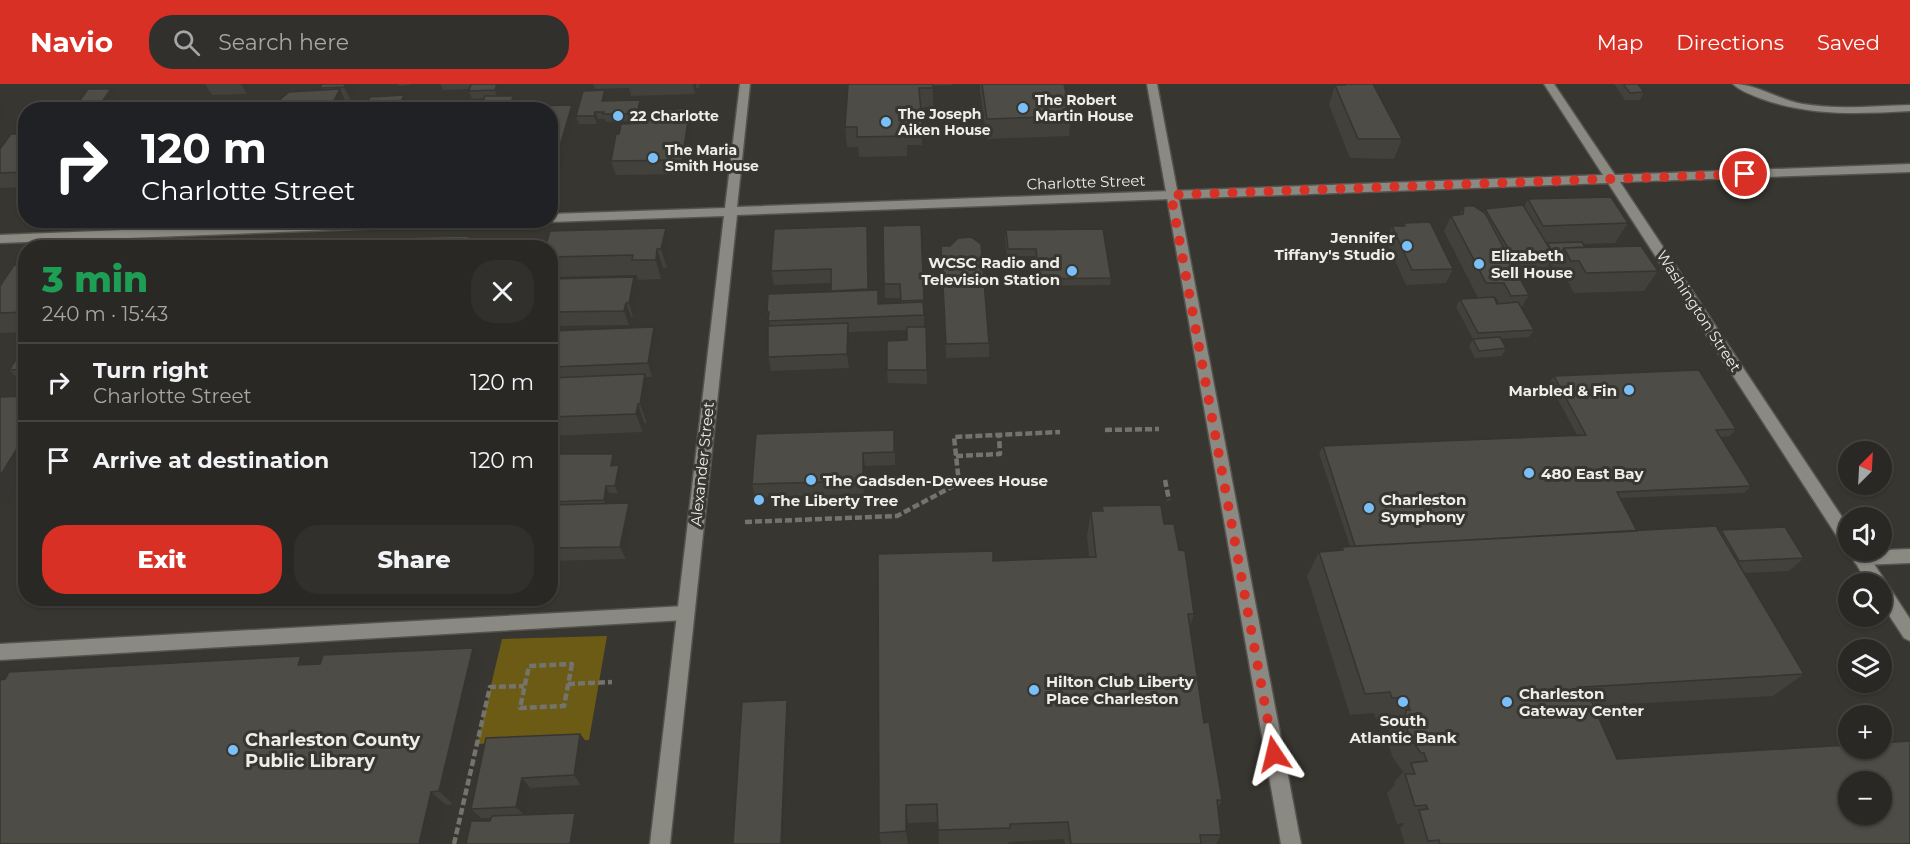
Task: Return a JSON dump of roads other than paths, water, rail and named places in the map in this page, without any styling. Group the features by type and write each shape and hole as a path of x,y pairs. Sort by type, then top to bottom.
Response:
{"street":[{"name":"Alexander Street","path":"660,844 745,84"},
{"path":"1152,84 1291,844"},
{"name":"Washington Street","path":"1549,84 1838,524"},
{"path":"1738,84 1771,100 1796,108 1827,112 1910,108"},
{"name":"Charlotte Street","path":"558,218 1910,168"},
{"path":"0,239 283,228"},
{"path":"1892,555 1910,556"},
{"path":"1892,606 1910,633"},
{"path":"0,652 685,613"}],"place":[{"name":"The Robert Martin House","path":"1023,108"},
{"name":"22 Charlotte","path":"618,116"},
{"name":"The Joseph Aiken House","path":"886,122"},
{"name":"The Maria Smith House","path":"653,158"},
{"name":"Jennifer Tiffany's Studio","path":"1407,246"},
{"name":"Elizabeth Sell House","path":"1479,264"},
{"name":"WCSC Radio and Television Station","path":"1072,271"},
{"name":"Marbled & Fin","path":"1629,390"},
{"name":"480 East Bay","path":"1529,473"},
{"name":"The Gadsden-Dewees House","path":"811,480"},
{"name":"The Liberty Tree","path":"759,500"},
{"name":"Charleston Symphony","path":"1369,508"},
{"name":"Hilton Club Liberty Place Charleston","path":"1034,690"},
{"name":"South Atlantic Bank","path":"1403,702"},
{"name":"Charleston Gateway Center","path":"1507,702"},
{"name":"Charleston County Public Library","path":"233,750"}]}
